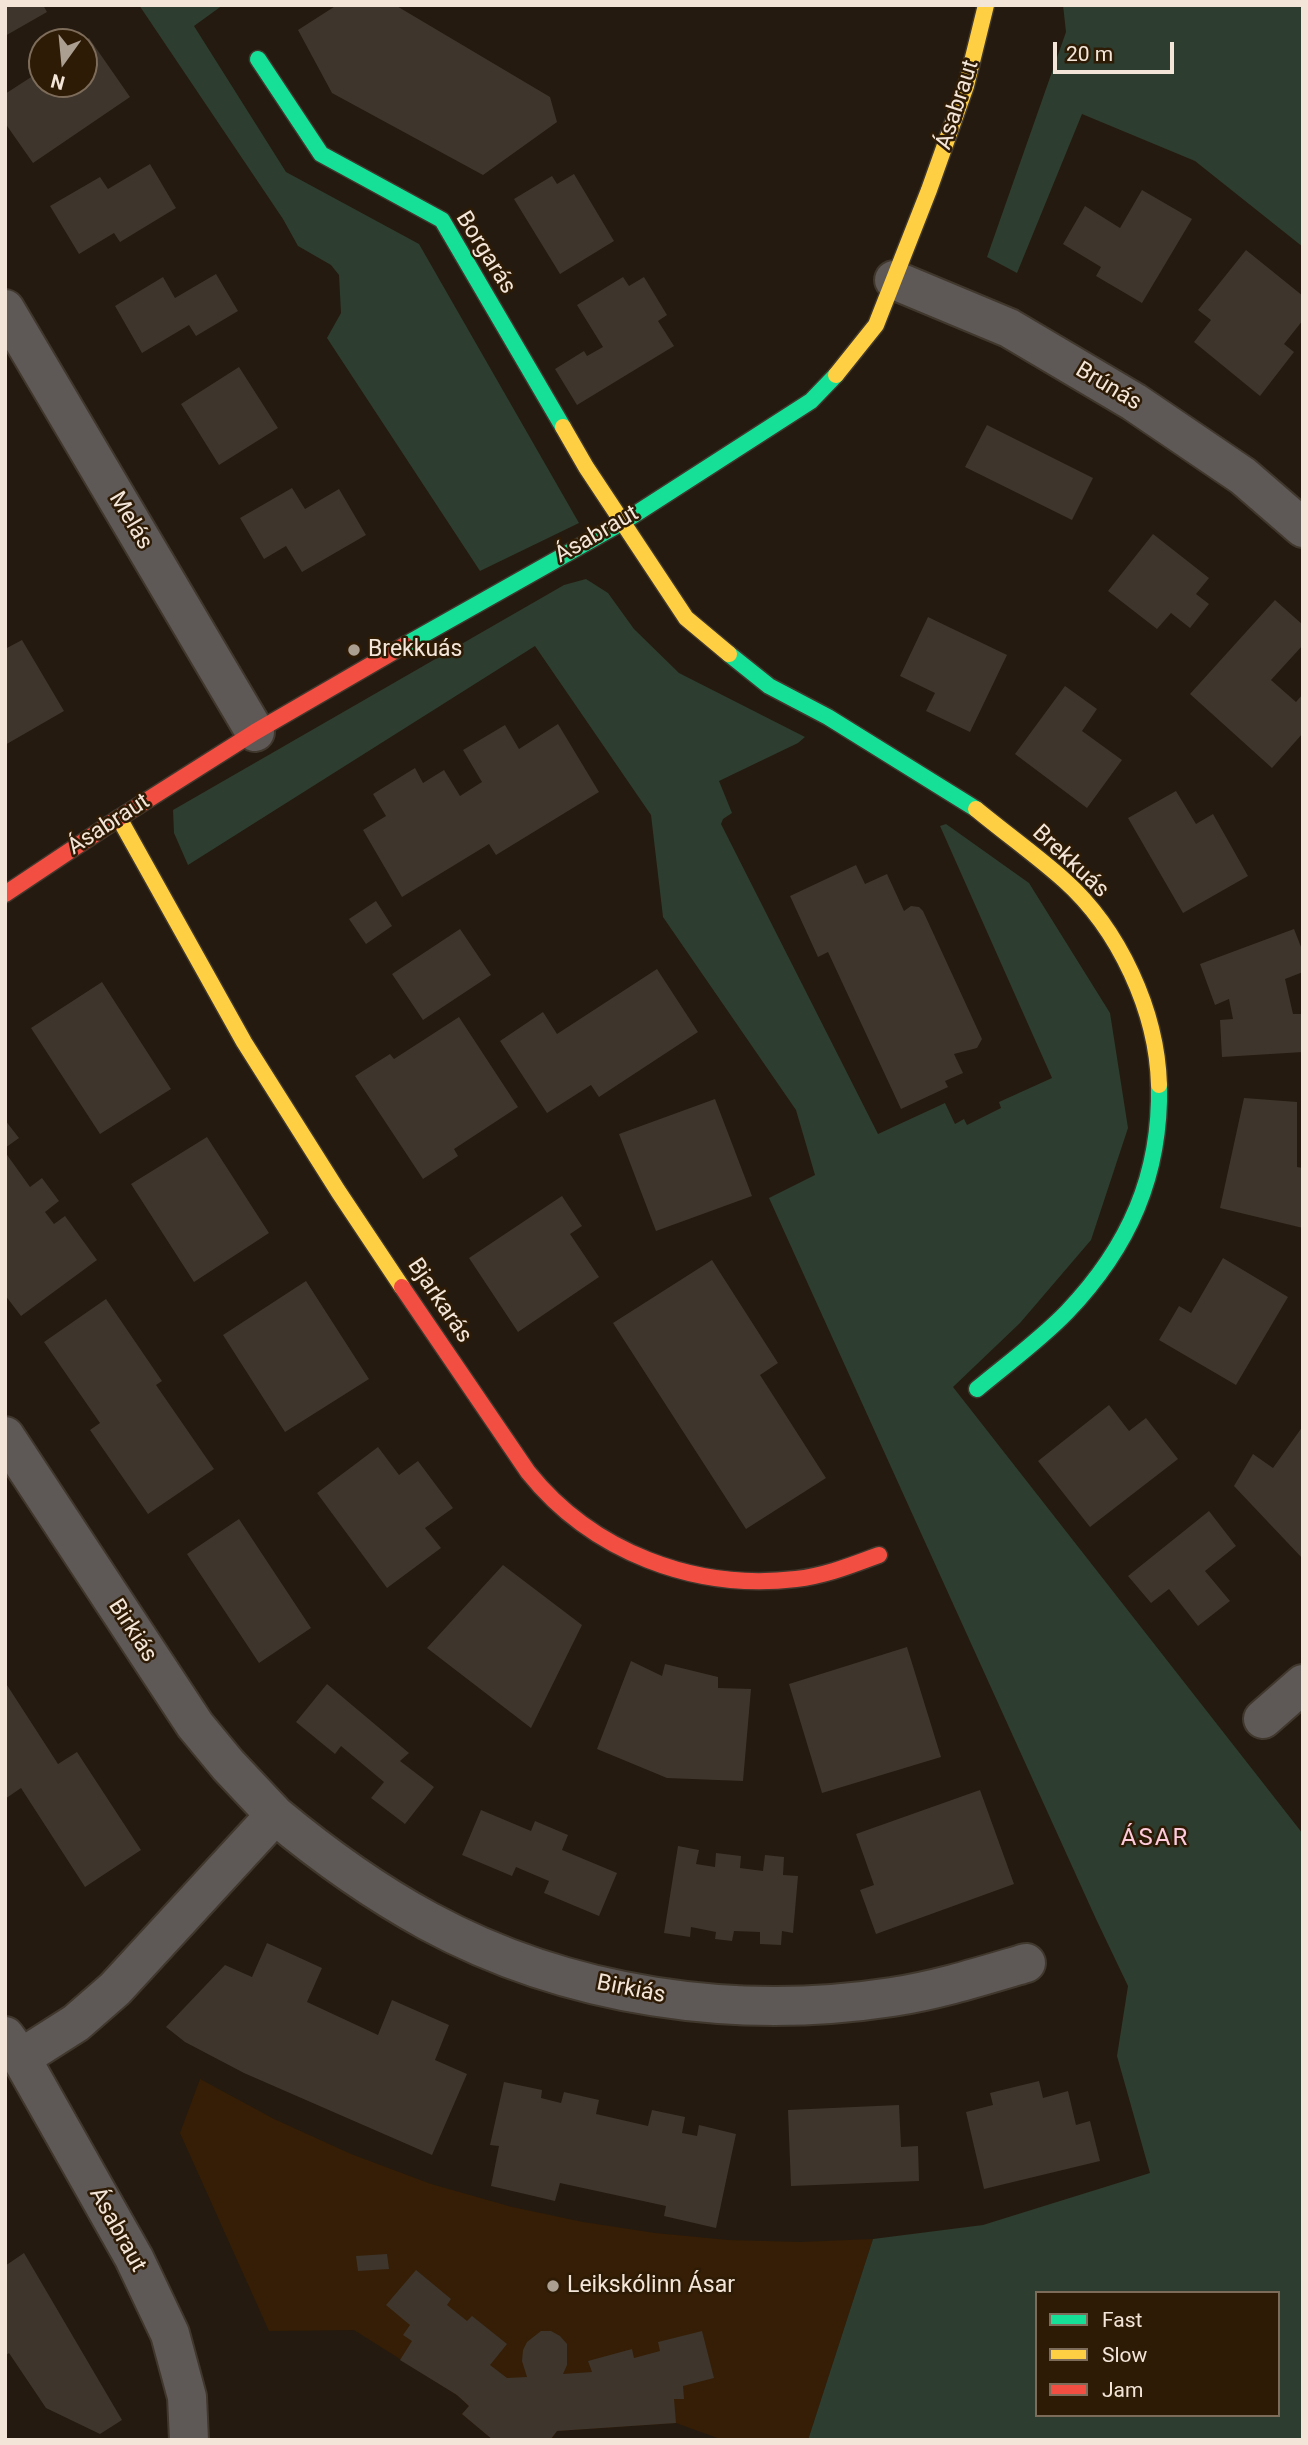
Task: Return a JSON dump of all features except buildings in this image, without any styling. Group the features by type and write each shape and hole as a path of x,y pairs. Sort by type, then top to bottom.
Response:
{"street":[{"name":"Ásabraut","path":"5,894 255,732 517,580 623,522 811,401 834,379 876,326 966,86 986,5"},
{"name":"Borgarás","path":"258,59 321,154 442,220 586,467 623,522"},
{"name":"Brúnás","path":"894,280 1009,328 1134,401 1242,476 1303,528"},
{"name":"Melás","path":"5,309 255,732"},
{"name":"Brekkuás","path":"623,522 686,618 769,686 828,718 973,807 1066,882 1104,926 1136,980 1158,1060 1159,1100 1154,1152 1134,1218 1117,1249 1065,1314 977,1389"},
{"name":"Bjarkarás","path":"119,818 244,1042 338,1191 507,1444 527,1472 551,1498 596,1534 636,1557 669,1569 711,1579 754,1582 797,1579 838,1570 879,1555"},
{"name":"Birkiás","path":"5,1436 195,1725 228,1765 275,1815 315,1848 370,1887 429,1921 491,1950 555,1973 621,1990 689,2001 757,2006 826,2005 894,1997 961,1983 1026,1963"},
{"path":"1264,1719 1303,1684"},
{"path":"13,2047 76,2023 115,1989 275,1815"},
{"name":"Ásabraut","path":"13,2047 134,2258 170,2334 187,2397 189,2440"}],"shaded area":[{"name":"Leikskólinn Ásar","path":"200,2079 274,2119 351,2154 431,2184 512,2207 655,2233 728,2240 801,2242 873,2239 808,2440 723,2440 676,2423 557,2431 551,2440 493,2440 462,2414 469,2406 457,2395 354,2330 269,2331 180,2133"}],"green space":[{"path":"139,5 223,5 194,26 286,172 419,244 579,523 480,571 327,338 341,313 339,275 331,265 298,246 283,219"},
{"path":"1063,5 1303,5 1303,247 1195,161 1082,114 1017,273 987,257 1066,32"},
{"path":"586,579 608,593 634,629 679,673 805,737 798,743 719,781 732,813 723,819 721,824 878,1134 945,1103 955,1124 964,1119 967,1125 1001,1108 999,1102 1052,1078 940,826 946,824 1029,883 1110,1013 1128,1128 1091,1240 1020,1323 953,1387 1303,1834 1303,2440 808,2440 873,2239 983,2225 1150,2173 1117,2056 1128,1986 769,1198 815,1175 796,1110 663,917 651,815 535,646 188,865 174,833 173,810 564,585"}],"traffic: fast":[{"path":"258,59 321,154 442,220 563,427"},
{"path":"405,645 623,522 811,401 836,375"},
{"path":"729,654 769,686 828,717 976,809"},
{"path":"977,1389 1067,1312 1108,1262 1137,1208 1147,1179 1158,1118 1159,1085"}],"traffic: slow":[{"path":"836,375 876,325 966,86 986,5"},
{"path":"563,427 586,467 686,618 729,654"},
{"path":"976,809 1064,880 1102,922 1118,947 1143,1001 1157,1057 1159,1085"},
{"path":"119,818 244,1042 402,1287"}],"traffic: jam":[{"path":"5,894 255,732 405,645"},
{"path":"402,1287 528,1472 554,1500 583,1524 614,1544 648,1560 684,1572 721,1579 758,1581 817,1575 879,1555"}],"place":[{"name":"Brekkuás","path":"354,650"},
{"name":"Leikskólinn Ásar","path":"553,2286"}],"district":[{"name":"ÁSAR","path":"1155,1839"}]}
